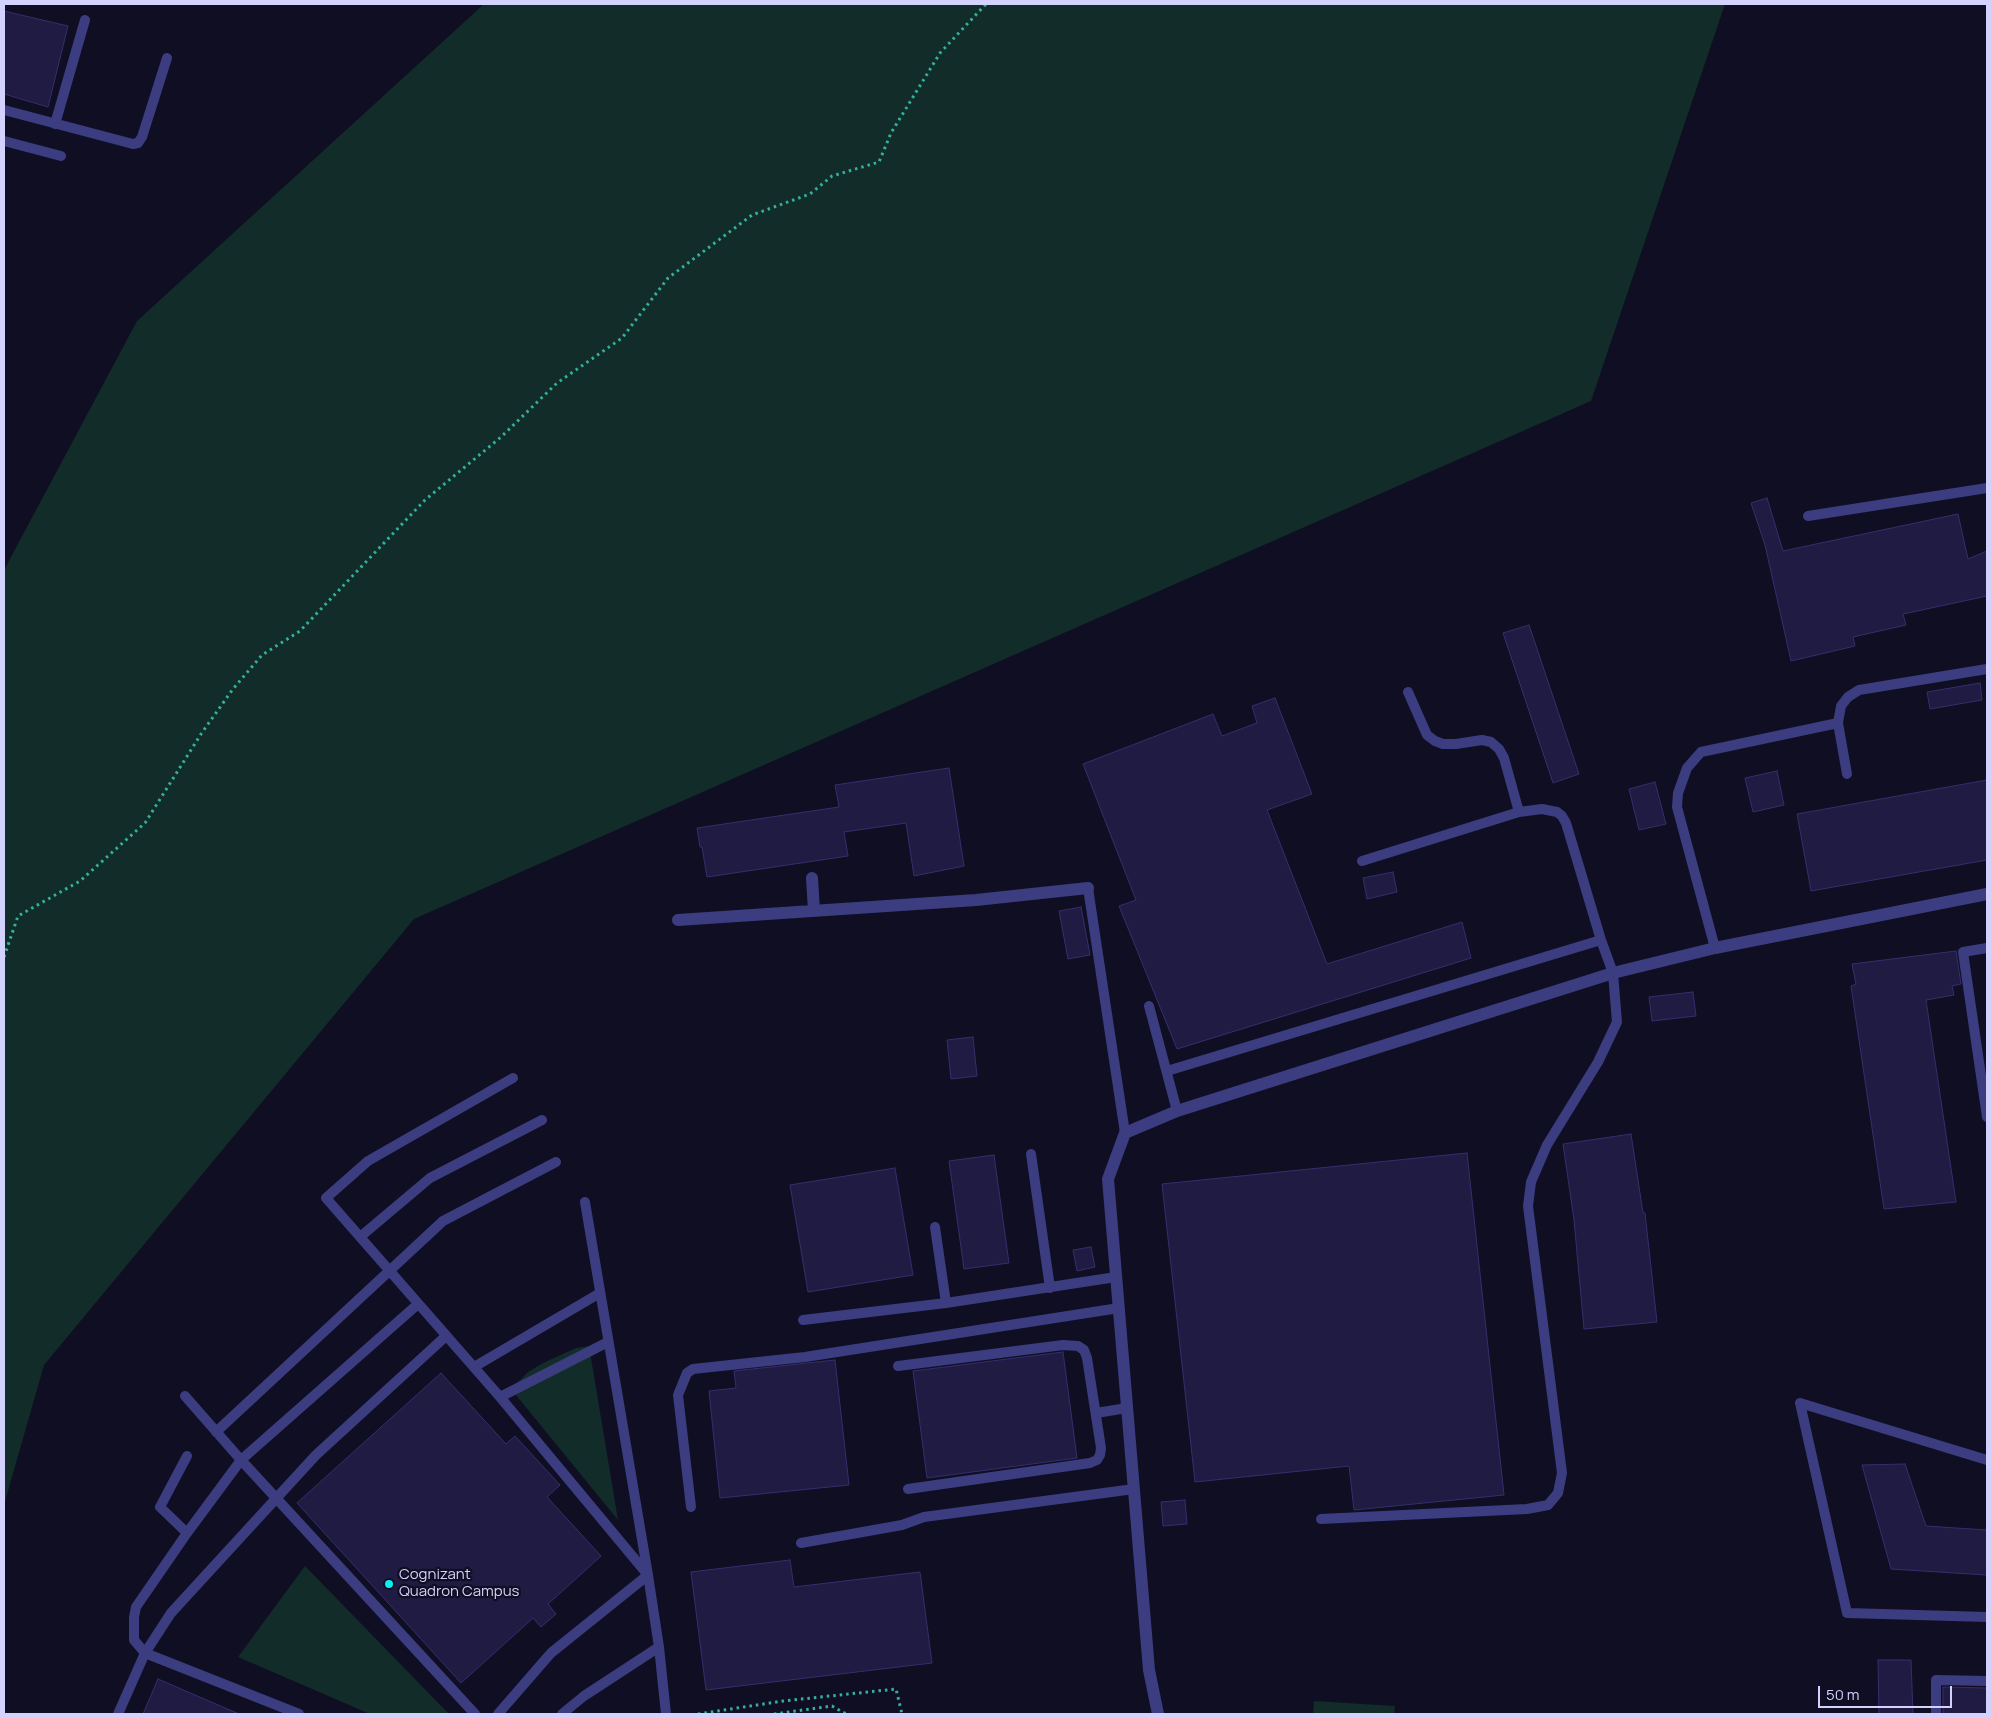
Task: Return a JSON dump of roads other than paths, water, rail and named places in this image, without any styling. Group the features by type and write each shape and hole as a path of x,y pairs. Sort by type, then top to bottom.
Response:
{"street":[{"path":"812,878 814,910"},
{"path":"678,920 976,900 1088,888"},
{"path":"1158,1714 1149,1670 1108,1179 1125,1133 1178,1111 1613,973 1715,948 1987,894"}],"lane":[{"path":"55,124 85,20"},
{"path":"4,110 133,144 138,143 142,137 167,58"},
{"path":"4,140 61,156"},
{"path":"1808,516 1987,488"},
{"path":"1847,774 1838,723 1841,706 1848,697 1859,690 1987,669"},
{"path":"1408,692 1427,735 1435,741 1443,744 1456,744 1482,740 1491,742 1499,749 1504,758 1519,812"},
{"path":"1715,948 1677,806 1678,793 1687,768 1701,752 1838,723"},
{"path":"1321,1519 1526,1509 1548,1504 1558,1493 1562,1473 1528,1206 1531,1182 1547,1146 1598,1062 1617,1022 1613,973 1562,816 1557,812 1542,808 1519,812 1362,861"},
{"path":"1088,888 1125,1133"},
{"path":"1168,1071 1601,940"},
{"path":"1987,948 1963,952 1987,1117"},
{"path":"1149,1006 1178,1111"},
{"path":"513,1078 368,1161 326,1198 500,1397 648,1575"},
{"path":"360,1237 430,1178 542,1120"},
{"path":"1031,1154 1050,1288"},
{"path":"216,1432 443,1221 556,1162"},
{"path":"584,1202 648,1575 659,1647 666,1714"},
{"path":"935,1227 946,1303"},
{"path":"803,1320 946,1303 1116,1278"},
{"path":"474,1367 600,1293"},
{"path":"299,1714 145,1653 134,1640 136,1606 241,1460 418,1304"},
{"path":"691,1507 678,1395 686,1373 693,1369 804,1357 1119,1308"},
{"path":"118,1714 145,1653 171,1612 316,1455 446,1336"},
{"path":"500,1397 608,1342"},
{"path":"898,1366 1063,1345 1078,1346 1084,1350 1087,1358 1100,1455 1097,1460 1090,1463 908,1489"},
{"path":"185,1396 241,1460 475,1714"},
{"path":"1987,1460 1800,1403 1847,1613 1987,1617"},
{"path":"1096,1414 1127,1408"},
{"path":"187,1456 160,1508 187,1533"},
{"path":"801,1543 902,1525 924,1517 1134,1489"},
{"path":"498,1714 551,1653 648,1575"},
{"path":"562,1714 584,1696 659,1647"},
{"path":"1936,1714 1936,1680 1987,1681"}],"place":[{"name":"Cognizant Quadron Campus","path":"389,1584"}]}
